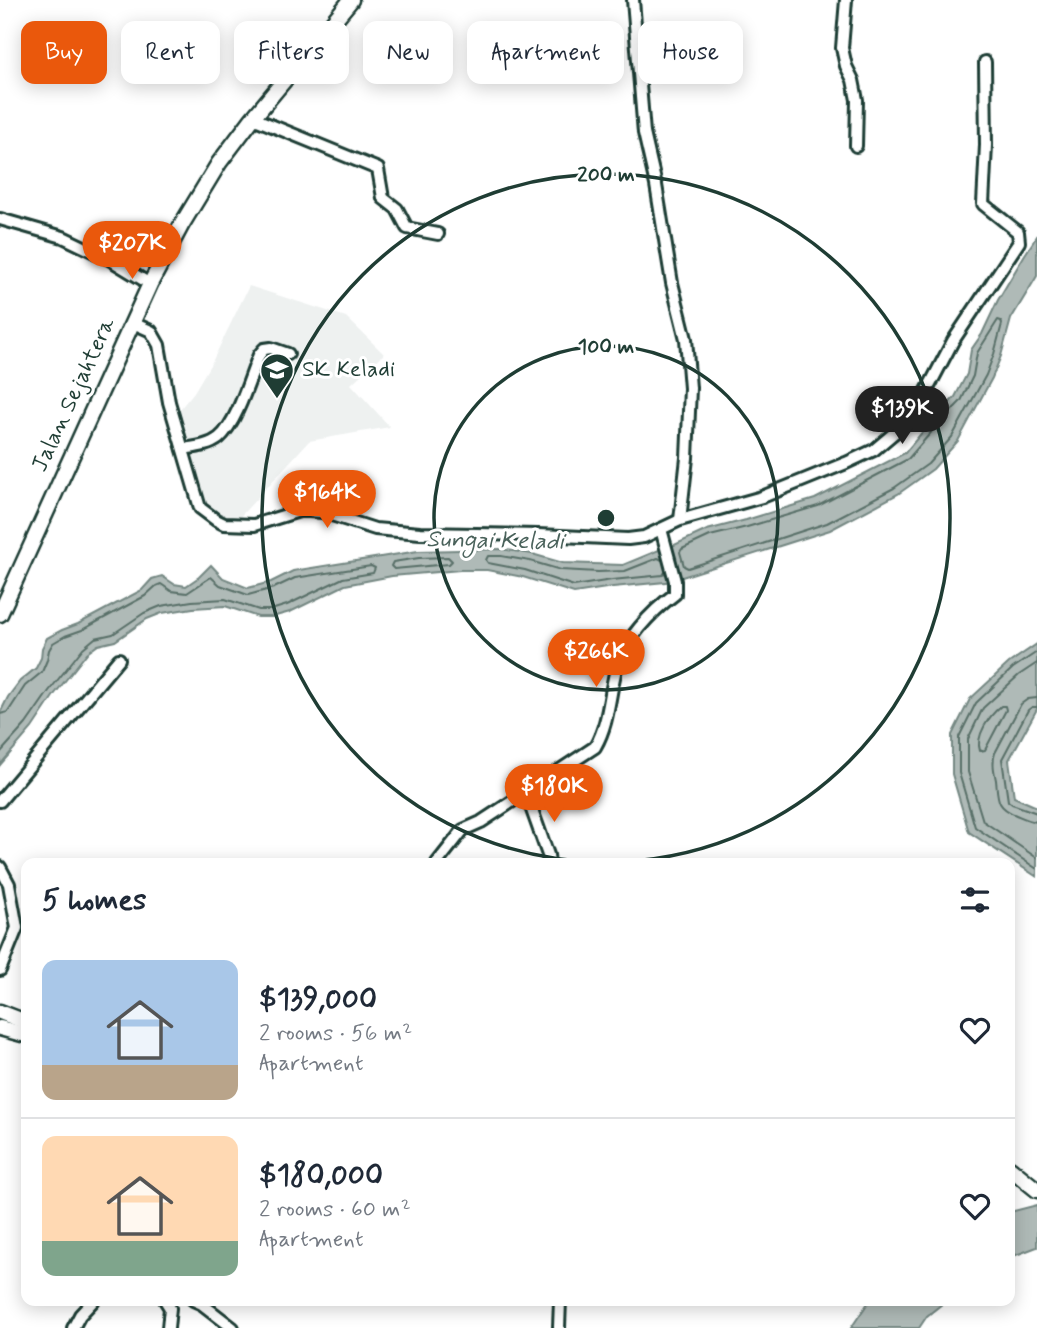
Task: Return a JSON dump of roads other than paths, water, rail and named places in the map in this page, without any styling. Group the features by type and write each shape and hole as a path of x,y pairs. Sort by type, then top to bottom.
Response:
{"main road":[{"name":"Jalan Sejahtera","path":"0,614 150,284 182,224 219,163 351,0"},
{"path":"0,1012 21,1020"},
{"path":"0,1028 21,1034"},
{"path":"1015,1172 1034,1188"}],"street":[{"path":"633,0 643,133 656,185 672,283 686,339 690,388 687,458 680,520"},
{"path":"846,0 842,48 857,100 856,146"},
{"path":"133,323 151,331 159,345 169,402 200,508 216,520 254,525 299,511 309,511 322,512 375,529 420,533 628,539 644,537 680,520 762,497 846,463 874,450 913,417 953,341 1019,242 1018,232 982,204 986,145 985,62"},
{"path":"253,118 378,169 383,198 397,209 407,228 438,234"},
{"path":"0,219 63,237 109,259 150,284"},
{"path":"183,449 212,442 219,438 232,422 259,355 264,349 271,348 288,354"},
{"path":"441,858 463,830 481,822 595,747 607,719 616,668 622,652 644,622 675,594 676,581 661,529"},
{"path":"0,801 119,659"},
{"path":"526,793 548,858"},
{"path":"0,867 9,884 17,928 0,970"},
{"path":"73,1328 88,1306"},
{"path":"168,1328 169,1306"},
{"path":"205,1306 233,1328"},
{"path":"559,1328 560,1306"}],"water":[{"path":"1037,236 1037,276 1011,319 992,378 958,441 933,469 898,494 830,530 679,578 672,546 707,530 815,499 905,453 955,397 967,374 971,350"},
{"path":"666,547 675,581 574,593 523,577 487,570 460,570 392,576 345,585 290,612 272,617 258,617 225,606 162,613 147,619 115,641 98,645 87,653 32,728 0,765 0,713 20,681 36,668 47,638 142,590 152,579 162,576 174,584 186,586 211,565 223,578 248,588 271,582 293,571 418,551 501,549 563,563 623,565"},
{"path":"1037,644 1037,709 1009,760 1014,797 1037,807 1037,877 1015,862 1015,858 1008,858 969,832 952,774 952,735 970,699 1009,663"},
{"path":"1037,1205 1037,1247 1015,1256 1015,1211"},
{"path":"866,1306 940,1306 927,1316 919,1328 851,1328"}],"place":[{"name":"SK Keladi","path":"277,400"}],"water label":[{"name":"Sungai Keladi","path":"495,541"}]}
